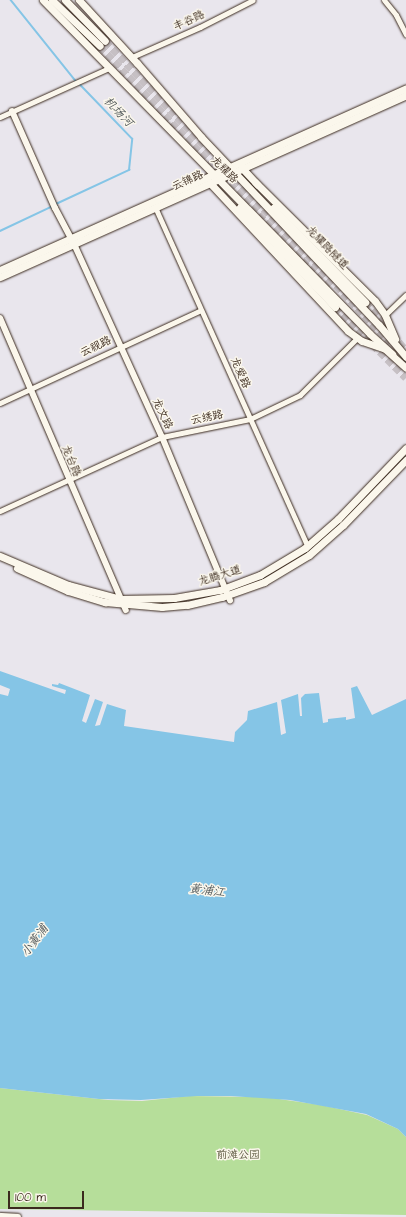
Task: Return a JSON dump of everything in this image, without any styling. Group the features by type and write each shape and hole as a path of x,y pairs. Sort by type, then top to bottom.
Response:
{"main road":[{"name":"龙耀路","path":"43,0 406,368"},
{"path":"52,0 102,44 65,0"},
{"name":"龙耀路","path":"79,0 232,169 252,184 375,301 406,356"},
{"name":"云锦路","path":"0,277 72,241 216,177 406,88"},
{"name":"云锦路","path":"232,169 242,168 406,94"},
{"name":"龙耀路隧道","path":"242,168 252,184 274,208 365,302"},
{"name":"云锦路","path":"0,270 155,207 210,183 216,177"},
{"name":"龙耀路","path":"210,183 299,280 357,338 392,354"},
{"name":"龙耀路","path":"252,184 273,214 379,325 406,356"},
{"path":"225,186 245,213 335,307"},
{"path":"220,194 245,213"},
{"name":"龙腾大道","path":"0,556 68,585 124,604 135,600 182,597 226,588 268,571 307,546 338,519 406,448"},
{"name":"龙腾大道","path":"0,561 80,596 124,604 149,607 174,606 229,598 264,582 309,554 344,524 406,460"}],"street":[{"name":"丰谷路","path":"132,57 200,27 253,0"},
{"path":"384,0 396,15 406,35"},
{"path":"0,117 109,68"},
{"name":"龙文路","path":"12,111 54,206 72,241 162,437 229,598"},
{"name":"龙爱路","path":"155,207 307,546"},
{"path":"384,315 406,295"},
{"name":"云视路","path":"0,403 201,310"},
{"name":"龙台路","path":"0,318 68,479 124,604"},
{"name":"云绣路","path":"0,511 162,437 250,419 300,395 357,338"},
{"path":"0,1216 18,1217"}],"green space":[{"name":"前滩公园","path":"0,1088 108,1100 142,1101 189,1096 265,1097 321,1105 367,1115 398,1129 406,1137 406,1215 0,1209"}],"water":[{"path":"0,671 65,694 66,690 52,686 52,684 58,685 59,683 90,695 82,721 86,723 95,699 103,702 95,726 100,725 107,704 126,710 124,726 234,742 235,732 247,720 248,711 277,702 281,735 286,733 281,700 298,694 300,716 302,716 301,698 305,694 319,693 323,723 328,722 328,719 346,717 346,720 355,718 351,688 357,686 372,715 406,699 406,1137 398,1129 366,1114 290,1100 231,1096 197,1096 141,1100 99,1099 0,1088 0,694 8,696 10,689 0,685"}],"waterway":[{"name":"机场河","path":"11,0 76,81"},
{"name":"机场河","path":"56,204 129,170 132,139 79,84"},
{"name":"机场河","path":"0,231 53,206"}],"tunnel":[{"path":"105,41 390,342"},
{"path":"100,46 331,290"},
{"path":"365,302 406,350"},
{"path":"335,307 406,378"}],"water label":[{"name":"黄浦江","path":"207,891"},
{"name":"小黄浦","path":"35,941"}]}
